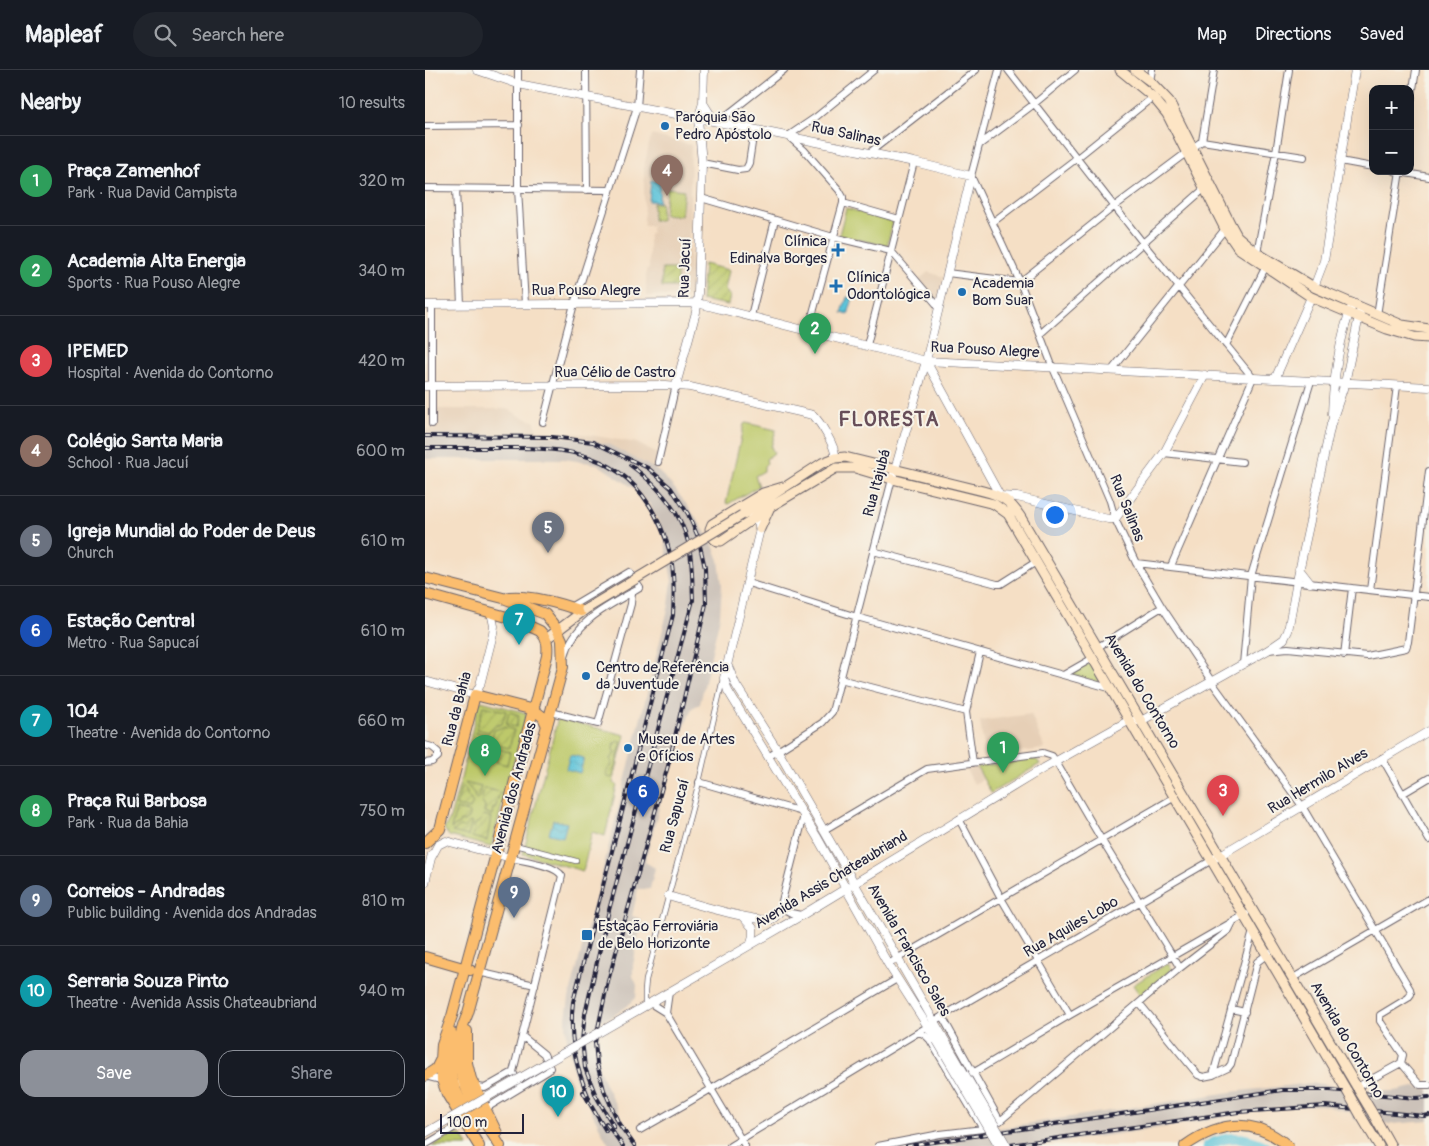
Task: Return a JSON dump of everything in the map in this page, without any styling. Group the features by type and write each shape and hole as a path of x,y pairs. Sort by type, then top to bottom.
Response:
{"main road":[{"path":"1120,70 1153,97 1167,114 1191,150 1237,236 1257,253 1314,287 1377,315 1412,328 1429,329"},
{"path":"1135,70 1150,81 1169,101 1191,150 1205,188 1225,229 1238,248 1265,268 1311,297 1348,314 1404,335 1429,338"},
{"name":"Avenida do Contorno","path":"546,639 584,610 743,514 822,463 835,458 854,458 1000,496 1013,506 1020,516 1391,1146"},
{"name":"Avenida do Contorno","path":"783,487 763,493 712,524 710,532 714,539 721,541 770,507 836,468 855,468 892,480 994,504 1008,514 1379,1146"},
{"path":"994,504 1000,496"},
{"path":"760,529 770,507"},
{"path":"425,578 503,598 545,614 557,629"},
{"path":"425,594 514,619 543,634 546,639"},
{"path":"503,598 518,596 549,601 584,610"},
{"name":"Avenida dos Andradas","path":"475,1118 464,1085 459,1062 461,1031 468,1013 515,846 563,667 562,640 557,629"},
{"name":"Avenida dos Andradas","path":"475,1118 447,1094 442,1080 442,1044 452,1016 534,710 547,656 546,639"},
{"path":"504,701 525,700 539,685"},
{"path":"475,695 534,710 543,717 547,726"},
{"name":"Rua da Bahia","path":"427,839 440,829 475,695"},
{"path":"425,957 478,972"},
{"name":"Avenida dos Andradas","path":"468,1013 467,1064 475,1087 475,1118 479,1146"},
{"name":"Avenida dos Andradas","path":"452,1016 449,1058 453,1083 459,1097 475,1118 501,1146"},
{"path":"425,1076 436,1069 441,1060"},
{"path":"1185,1146 1206,1132 1237,1125 1265,1130 1289,1146"}],"street":[{"name":"Rua Salinas","path":"477,70 518,84 788,136 914,162 971,176 1020,282 1053,368 1111,501 1115,519 1136,563 1429,597"},
{"path":"518,70 518,189 525,304"},
{"path":"586,70 587,190"},
{"path":"543,422 574,304 637,107 640,70"},
{"name":"Rua Jacuí","path":"658,462 676,385 697,312 702,163 699,119 703,103 704,70"},
{"path":"703,103 718,122 783,70"},
{"path":"808,330 843,203 843,196 804,150 788,136 874,70"},
{"path":"869,153 976,70"},
{"name":"Rua Itajubá","path":"768,757 828,718 832,712 892,480 926,361 999,70"},
{"path":"1008,70 1143,243 1253,378 1171,566"},
{"path":"979,145 1034,104 1075,70"},
{"path":"1150,81 1152,70"},
{"path":"947,273 1020,282 1115,206 1202,141 1214,70"},
{"path":"1257,253 1289,70"},
{"path":"1314,287 1324,261 1355,70"},
{"path":"1414,85 1416,70"},
{"path":"993,222 1153,97"},
{"path":"425,126 519,125"},
{"path":"702,163 738,170 746,169 749,163 754,130"},
{"path":"1202,141 1304,157"},
{"path":"1340,161 1369,166"},
{"path":"867,345 914,162"},
{"path":"1377,315 1398,175"},
{"path":"1414,175 1429,177"},
{"path":"425,188 610,190"},
{"path":"1040,334 1205,188"},
{"path":"456,189 461,304"},
{"path":"967,195 979,191"},
{"path":"701,198 833,237 891,251 939,306"},
{"path":"843,203 899,219"},
{"path":"751,316 775,220"},
{"path":"1112,370 1225,229"},
{"path":"1226,345 1265,268"},
{"path":"1275,379 1311,297"},
{"name":"Rua Pouso Alegre","path":"428,305 697,303 926,361 1429,387"},
{"path":"428,305 428,386 432,424"},
{"path":"1331,424 1334,382 1348,314 1357,305"},
{"path":"1288,648 1288,631 1299,569 1331,424 1345,383 1358,317 1357,305"},
{"path":"926,361 1000,496 1017,497 1101,518 1115,519 1164,453 1205,375"},
{"path":"1243,664 1251,576 1311,381"},
{"name":"Rua Célio de Castro","path":"428,386 676,385 690,387 813,415 818,419 833,446 836,454 835,458"},
{"path":"1371,590 1397,386"},
{"path":"1164,453 1242,462"},
{"path":"1269,650 1288,648 1367,656 1406,648 1429,472"},
{"path":"743,514 755,518 760,529"},
{"name":"Rua Sapucaí","path":"647,1005 646,980 699,782 760,529"},
{"path":"873,551 997,584 1001,584 1036,562"},
{"path":"1136,563 1161,607 1211,682 1302,806 1411,994 1408,998 1380,1015 1381,1021 1403,1055 1401,1063 1357,1088"},
{"path":"1299,569 1310,583"},
{"path":"563,667 569,643 576,631 590,619 640,588 629,572 570,607"},
{"path":"748,583 857,617 1065,674 1109,688"},
{"path":"1344,655 1353,588"},
{"path":"551,712 598,724 633,592"},
{"path":"1098,647 1161,607"},
{"name":"Rua da Bahia","path":"475,695 480,685 493,634 494,626 491,612"},
{"path":"1141,721 1269,650 1284,639 1288,631"},
{"path":"973,762 966,712 980,652"},
{"path":"1065,674 1093,658"},
{"name":"Avenida Francisco Sales","path":"727,664 736,685 778,751 934,1021 940,1039 999,1146"},
{"name":"Avenida Francisco Sales","path":"724,678 728,691 803,813 888,964 927,1027 940,1039 1007,1146"},
{"path":"840,679 966,712"},
{"path":"425,680 475,695"},
{"path":"1128,721 1135,709"},
{"name":"Avenida Assis Chateaubriand","path":"425,1133 801,915 1056,762 1128,721 1141,721"},
{"name":"Rua Hermilo Alves","path":"1221,855 1429,731"},
{"path":"425,745 432,747 437,752 438,757 432,762 425,763"},
{"path":"824,830 927,768 1043,753 1052,756 1180,968"},
{"path":"1382,758 1429,840"},
{"path":"1402,794 1429,778"},
{"path":"668,896 743,916 766,920 772,919 782,908 782,901 803,813 699,782"},
{"path":"888,964 1101,838 1175,797"},
{"path":"783,807 793,798"},
{"path":"959,819 1001,898 1070,1015"},
{"path":"425,883 433,849 433,843 427,839"},
{"path":"431,858 438,845 446,841 554,868 561,873 562,880 513,1072 520,1087"},
{"path":"515,846 576,861"},
{"name":"Rua Aquiles Lobo","path":"934,1021 1221,855"},
{"path":"1293,978 1429,899"},
{"path":"782,908 791,913 801,915"},
{"path":"956,1083 1253,909"},
{"path":"743,916 753,928 751,944"},
{"path":"878,1146 940,1134 983,1129 1000,1121 1140,1004 1180,968 1229,930 1233,922"},
{"path":"1213,1075 1253,931"},
{"path":"1140,1004 1198,1075 1203,1077 1213,1075 1228,1068 1231,1064 1258,961 1276,949"},
{"path":"1245,962 1256,968"},
{"path":"478,972 535,985"},
{"path":"640,1130 897,978"},
{"path":"666,1013 669,992"},
{"path":"647,1005 666,1013 743,1143"},
{"path":"1231,1009 1245,1012"},
{"name":"Avenida Francisco Sales","path":"943,1016 1000,1121"},
{"path":"730,1146 743,1143 927,1027"},
{"name":"Avenida Francisco Sales","path":"920,1032 926,1036 983,1129"},
{"path":"425,1145 475,1118 520,1087 548,1071 550,1068 544,1054 522,1036"},
{"path":"1401,1063 1420,1085 1429,1086"},
{"path":"425,1076 485,1088 513,1072"}],"shaded area":[{"path":"652,135 691,145 689,241 692,296 646,296 646,270 649,269 649,233 652,233 652,226 644,226 644,167"},
{"path":"928,272 944,277 938,301 919,280"},
{"path":"435,409 509,409 535,422 537,431 584,434 637,443 659,455 655,469 579,438 533,435 425,434 425,429 435,429"},
{"path":"425,434 533,435 579,438 608,444 655,469 662,475 697,519 713,545 719,560 722,585 720,616 700,704 692,708 675,762 671,762 645,862 655,868 650,889 638,889 632,916 642,919 633,965 633,976 637,985 636,998 613,1016 602,1020 598,1043 599,1068 605,1084 627,1128 640,1146 610,1146 604,1136 575,1078 567,1040 566,1018 569,998 669,605 672,581 663,531 650,505 635,489 597,464 564,459 425,459"},
{"path":"1031,714 1045,749 985,756 980,721"},
{"path":"977,767 983,779 974,784 966,769"},
{"path":"1313,1083 1375,1091 1395,1091 1414,1087 1429,1090 1429,1121 1391,1124 1355,1120 1350,1112 1321,1105 1279,1107 1174,1126 1034,1146 887,1146 958,1133 1231,1092"}],"green space":[{"path":"667,188 684,190 681,216 664,214"},
{"path":"653,203 661,203 661,220 653,220"},
{"path":"846,208 893,222 887,246 839,235"},
{"path":"704,264 729,270 725,290 730,296 728,305 701,300"},
{"path":"662,269 677,269 677,287 662,287"},
{"path":"744,424 776,430 771,447 774,453 766,459 767,463 764,466 764,471 755,476 759,486 728,504 726,503"},
{"path":"1090,662 1101,683 1070,674"},
{"path":"481,701 527,713 491,847 449,836 444,829 449,821 460,783 478,705"},
{"path":"483,706 506,711 502,724 494,726 489,732 476,729"},
{"path":"509,712 519,715 516,727 506,725"},
{"path":"558,718 625,735 613,783 617,785 605,836 592,832 583,871 523,854"},
{"path":"503,727 514,730 509,748 496,744 492,737 494,730"},
{"path":"475,732 489,735 489,741 495,748 491,761 471,754"},
{"path":"618,741 621,742 621,745 611,778 606,774 612,763 610,758 615,753 613,750 614,744"},
{"path":"499,749 510,752 507,765 496,762"},
{"path":"1030,759 1037,760 1040,764 991,793 977,767"},
{"path":"465,783 481,787 477,800 473,792"},
{"path":"462,785 473,803 470,809 456,806"},
{"path":"484,788 500,792 492,815 484,812 485,807 481,801"},
{"path":"456,809 469,812 469,819 463,822 460,821 459,824 451,829"},
{"path":"483,815 491,817 487,841 472,837 475,824 481,821"},
{"path":"470,822 472,823 468,836 452,832 460,827 463,828"},
{"path":"1168,963 1172,969 1140,995 1133,985"},
{"path":"455,1134 463,1137 468,1146 432,1146"}],"water":[{"path":"651,181 660,181 659,202 649,201"},
{"path":"847,297 853,298 848,315 842,313"},
{"path":"570,755 584,758 580,773 566,769"},
{"path":"553,820 567,823 563,837 549,834"}],"waterway":[{"path":"1207,1146 1221,1140 1236,1138 1251,1140 1265,1146"}],"railway":[{"path":"425,436 552,437 593,442 648,468 671,488 688,514 698,537 705,568 706,604 669,762 608,981 595,1042 597,1064 604,1090 619,1124 635,1146"},
{"path":"425,448 548,449 570,452 609,466 626,478 642,494 655,515 670,552 674,588 673,615 573,1002 572,1027 574,1051 589,1098"},
{"path":"614,1127 596,1096 585,1068 582,1040 585,1014 609,910 693,600 690,549 679,519 658,489 630,465"},
{"path":"907,1146 1282,1090 1330,1090 1416,1098 1429,1097"},
{"path":"583,1092 606,1131"},
{"path":"1003,1146 1238,1112 1325,1106 1429,1115"},
{"path":"606,1123 623,1146"}],"place":[{"name":"Paróquia São Pedro Apóstolo","path":"665,126"},
{"name":"Colégio Santa Maria","path":"667,196"},
{"name":"Clínica Edinalva Borges","path":"838,250"},
{"name":"Clínica Odontológica","path":"836,286"},
{"name":"Academia Bom Suar","path":"962,292"},
{"name":"Academia Alta Energia","path":"815,354"},
{"name":"Igreja Mundial do Poder de Deus","path":"548,553"},
{"name":"104","path":"519,645"},
{"name":"Centro de Referência da Juventude","path":"586,676"},
{"name":"Museu de Artes e Ofícios","path":"628,748"},
{"name":"Praça Zamenhof","path":"1003,773"},
{"name":"Praça Rui Barbosa","path":"485,776"},
{"name":"IPEMED","path":"1223,816"},
{"name":"Estação Central","path":"643,817"},
{"name":"Correios - Andradas","path":"514,918"},
{"name":"Estação Ferroviária de Belo Horizonte","path":"587,935"},
{"name":"Serraria Souza Pinto","path":"558,1117"}],"district":[{"name":"FLORESTA","path":"889,419"}]}
